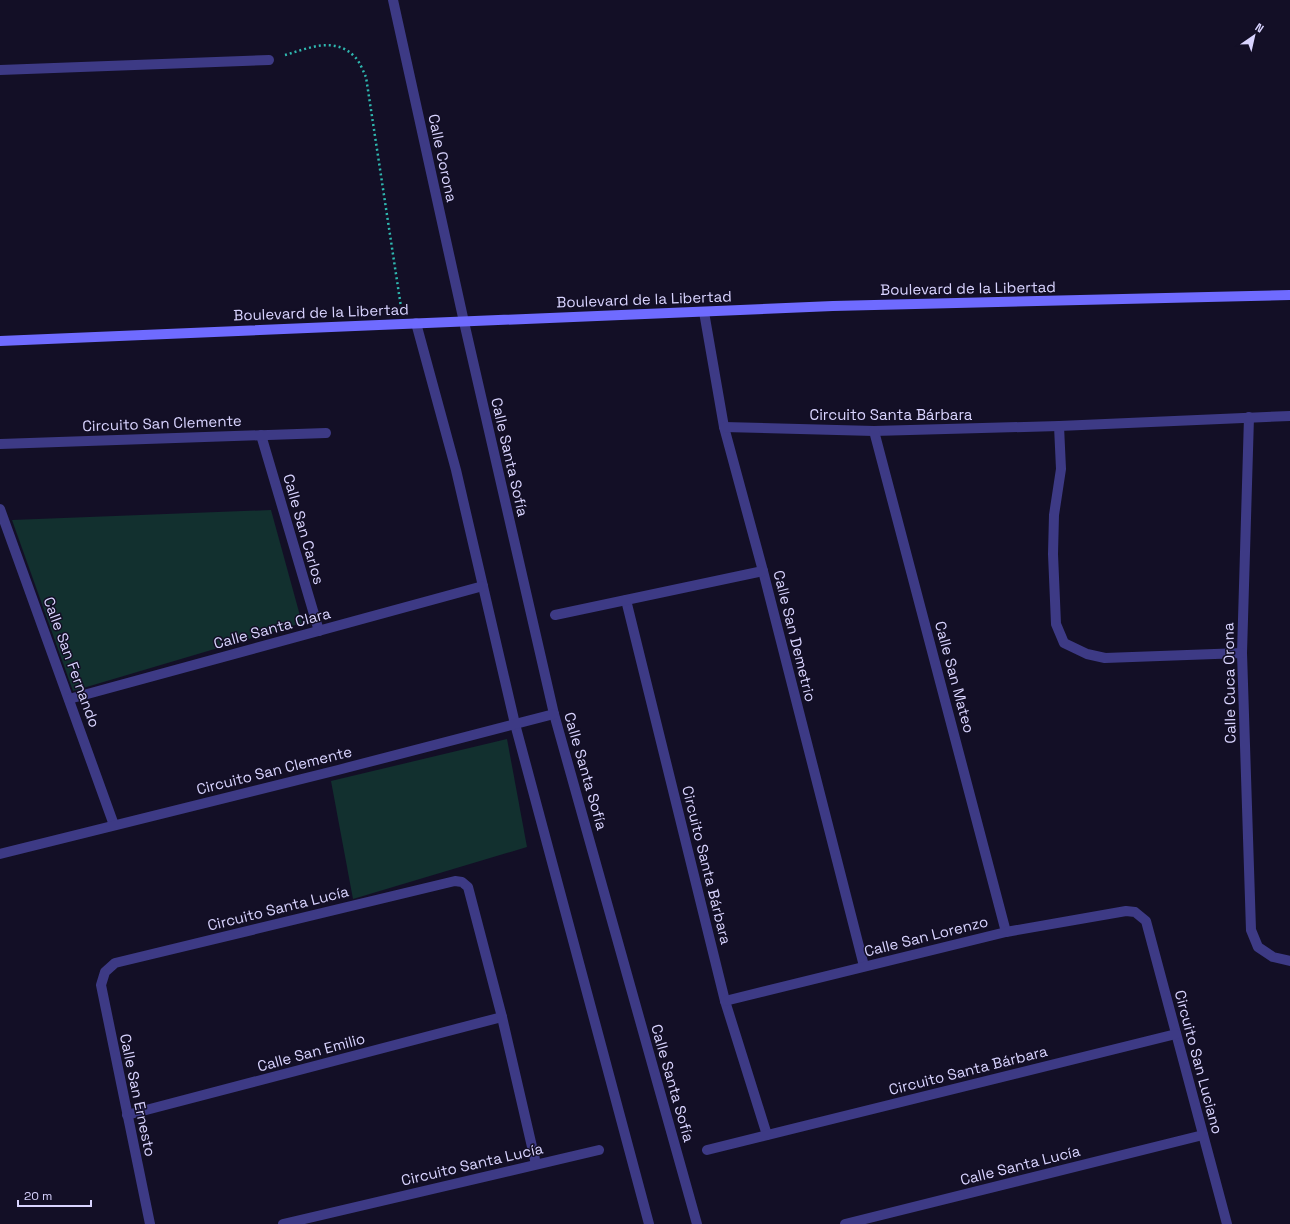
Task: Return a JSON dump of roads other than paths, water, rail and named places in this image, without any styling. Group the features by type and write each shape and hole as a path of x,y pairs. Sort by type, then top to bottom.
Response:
{"street":[{"name":"Calle Corona","path":"393,0 464,322"},
{"path":"0,70 269,60"},
{"name":"Boulevard de la Libertad","path":"0,341 833,306 1290,295"},
{"name":"Calle San Demetrio","path":"704,312 724,427 763,571 864,966"},
{"name":"Calle Santa Sofía","path":"464,322 554,714 697,1224"},
{"path":"416,324 456,470 515,724 649,1224"},
{"name":"Circuito Santa Bárbara","path":"724,427 874,431 1059,426 1290,416"},
{"name":"Calle Cuca Orona","path":"1249,417 1242,653 1250,930 1258,947 1273,956 1290,961"},
{"path":"1059,426 1062,469 1054,515 1053,554 1056,624 1064,643 1088,654 1105,658 1242,653"},
{"name":"Calle San Mateo","path":"874,431 1006,932"},
{"name":"Circuito San Clemente","path":"0,444 326,433"},
{"name":"Calle San Carlos","path":"261,435 319,631"},
{"name":"Calle San Fernando","path":"0,509 114,825"},
{"path":"555,615 763,571"},
{"name":"Calle Santa Clara","path":"69,699 483,586"},
{"name":"Circuito Santa Bárbara","path":"626,600 725,1001 767,1135"},
{"name":"Circuito San Clemente","path":"0,854 338,770 554,714"},
{"name":"Circuito Santa Lucía","path":"105,972 115,963 455,881 462,882 468,887 502,1017"},
{"name":"Calle San Lorenzo","path":"725,1001 1006,932 1126,911 1135,912"},
{"name":"Circuito San Luciano","path":"1135,912 1146,921 1226,1224"},
{"name":"Calle San Ernesto","path":"105,972 101,985 150,1224"},
{"path":"502,1017 536,1164"},
{"name":"Calle San Emilio","path":"127,1115 502,1017"},
{"name":"Circuito Santa Bárbara","path":"707,1150 1176,1034"},
{"name":"Calle Santa Lucía","path":"845,1224 1203,1135"},
{"name":"Circuito Santa Lucía","path":"283,1224 599,1150"}]}
